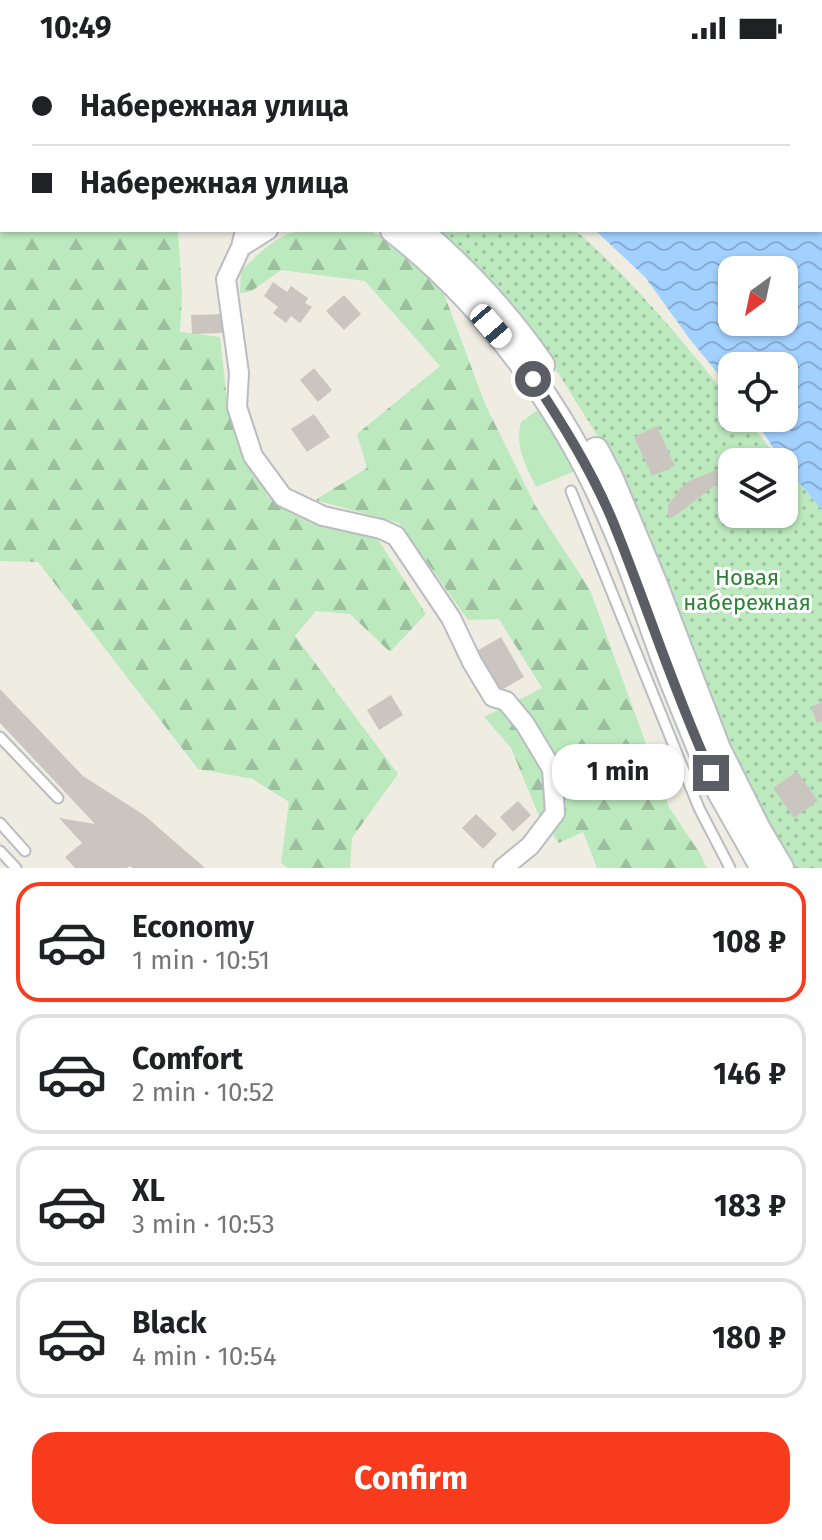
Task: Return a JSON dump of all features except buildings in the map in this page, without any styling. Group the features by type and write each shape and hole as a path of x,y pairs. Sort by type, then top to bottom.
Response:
{"street":[{"path":"395,232 460,290 507,345 604,483 610,515 702,754 763,868"},
{"path":"421,232 473,280 521,335 575,415 604,483 654,582 718,749 781,868"},
{"path":"243,238 226,279 239,373 237,407 253,456 283,497 323,516 381,529 396,536 451,618 493,697 506,701 525,724 552,769 555,813 530,846 503,868"}],"lane":[{"path":"571,491 699,808 730,868"},
{"path":"0,737 58,798"},
{"path":"0,823 25,851"},
{"path":"0,851 16,868"}],"green space":[{"path":"0,232 178,232 182,294 180,332 220,337 228,410 268,497 329,527 375,535 426,614 390,652 350,614 316,611 295,636 398,774 352,838 350,868 288,868 281,863 289,802 253,779 198,769 38,562 0,561"},
{"path":"293,232 373,232 395,244 443,291 485,404 535,505 590,590 669,807 707,868 597,868 583,832 559,843 539,816 511,748 484,717 542,688 499,619 468,620 399,523 315,500 367,468 357,434 440,366 365,281 281,270 250,292 240,293 241,271 276,240"},
{"name":"Новая набережная","path":"436,232 577,232 638,291 718,385 718,432 757,432 770,448 718,448 718,528 798,528 798,482 822,510 822,868 792,868 726,746 604,446 553,365"},
{"path":"539,409 575,471 536,487 522,455 519,431 521,422"}],"water":[{"path":"597,232 822,232 822,510 798,482 798,448 773,448 763,432 798,432 798,352 718,352 718,374 645,277"}],"route":[{"path":"533,379 561,422 610,515 670,675 711,773"}]}
